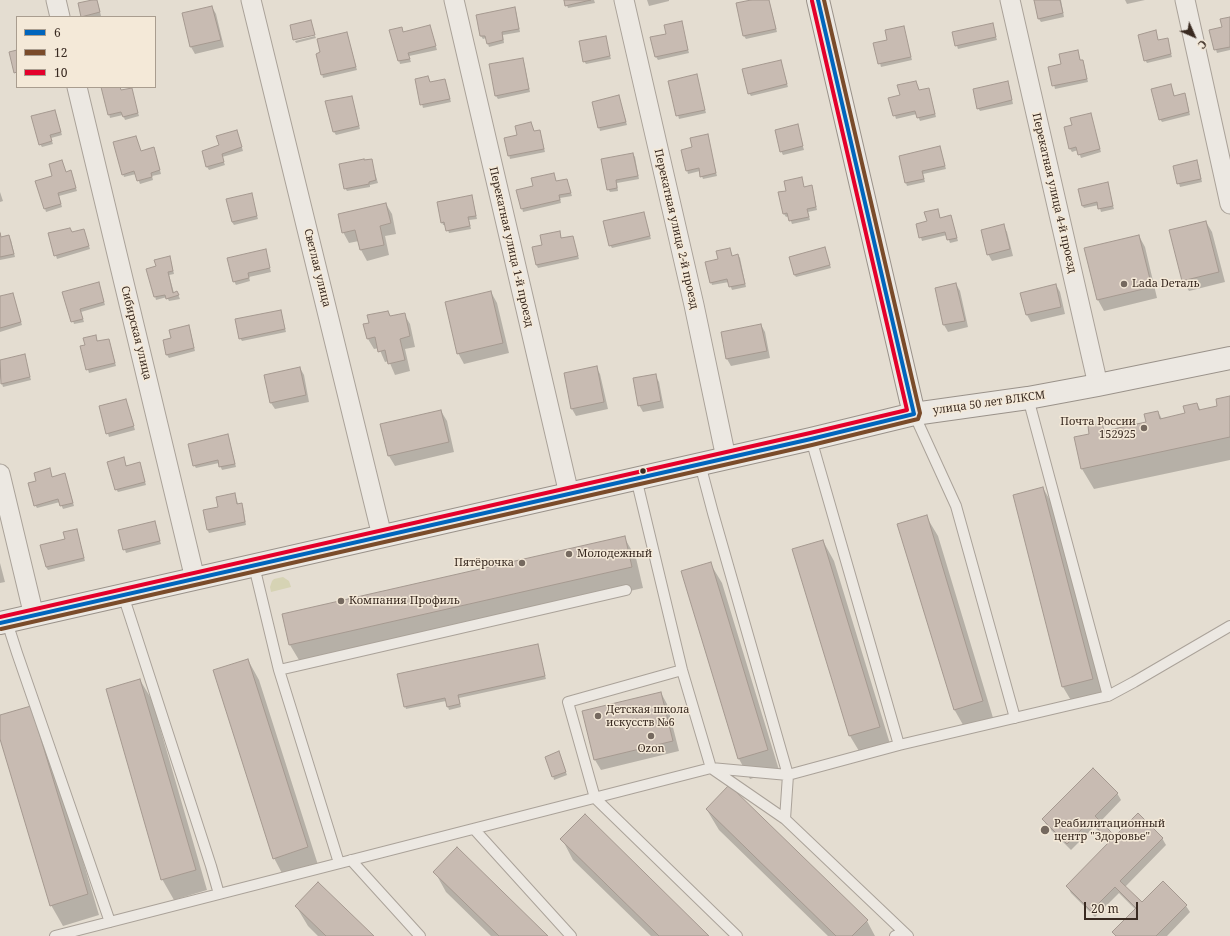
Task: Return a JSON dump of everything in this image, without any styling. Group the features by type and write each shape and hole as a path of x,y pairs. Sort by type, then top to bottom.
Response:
{"main road":[{"path":"818,0 914,414"},
{"name":"улица 50 лет ВЛКСМ","path":"4,623 811,439 914,414 1028,398 1230,358"}],"street":[{"path":"56,0 60,16"},
{"name":"Светлая улица","path":"251,0 382,536"},
{"name":"Перекатная улица 1-й проезд","path":"454,0 569,494"},
{"name":"Перекатная улица 2-й проезд","path":"624,0 694,305 726,458"},
{"name":"Перекатная улица 4-й проезд","path":"1010,0 1098,385"},
{"path":"1185,0 1230,204"},
{"name":"Сибирская улица","path":"77,88 195,579"},
{"path":"0,474 34,616"}],"lane":[{"path":"1028,398 1108,696"},
{"path":"914,414 956,506 1015,718"},
{"path":"811,439 899,745"},
{"path":"700,464 788,775 785,819"},
{"path":"636,478 682,670 711,768 785,819 902,935"},
{"path":"254,566 279,670 339,863"},
{"path":"279,670 626,590"},
{"path":"123,595 219,894"},
{"path":"4,623 17,653 110,922"},
{"path":"55,936 711,768 788,775 899,745 1108,696 1230,626"},
{"path":"682,670 568,702 595,798 737,936"},
{"path":"474,829 571,936"},
{"path":"350,860 420,936"}],"shaded area":[{"path":"283,577 289,581 291,587 271,592 270,587 272,581"}],"building":[{"path":"97,0 100,12 81,16 78,3"},
{"path":"564,0 591,0 565,6"},
{"path":"751,0 769,0 776,29 743,36 736,3"},
{"path":"1034,0 1060,0 1063,13 1038,19"},
{"path":"212,6 221,40 190,47 182,13"},
{"path":"515,7 519,29 502,32 503,40 487,44 485,36 480,36 476,15"},
{"path":"1230,17 1230,47 1214,50 1209,30 1222,27 1220,19"},
{"path":"311,20 315,35 293,40 290,25"},
{"path":"682,21 688,50 655,57 650,37 666,34 664,25"},
{"path":"993,23 996,37 955,46 952,32"},
{"path":"430,25 436,46 408,53 410,59 398,61 389,30 402,27 403,32"},
{"path":"904,26 911,57 878,64 873,43 887,40 885,30"},
{"path":"1156,30 1158,40 1168,38 1171,54 1144,61 1138,35"},
{"path":"347,32 356,67 321,75 316,54 320,52 317,39"},
{"path":"606,36 610,56 583,62 579,41"},
{"path":"16,50 16,72 14,73 9,52"},
{"path":"1078,50 1080,60 1083,60 1087,79 1052,86 1048,67 1061,64 1059,54"},
{"path":"523,58 529,89 495,96 489,64"},
{"path":"781,60 787,84 748,94 742,69"},
{"path":"697,74 705,110 676,116 668,81"},
{"path":"428,76 430,82 445,79 450,99 420,105 415,79"},
{"path":"916,81 919,90 929,88 935,114 917,118 915,111 893,116 888,98 900,95 897,85"},
{"path":"1008,81 1012,100 977,109 973,89"},
{"path":"1171,84 1174,96 1185,93 1189,112 1159,120 1151,89"},
{"path":"101,88 120,88 121,90 132,88 138,113 123,117 121,112 108,115"},
{"path":"619,95 626,122 598,128 592,102"},
{"path":"352,96 359,126 333,132 325,101"},
{"path":"55,110 61,132 50,135 52,141 39,145 31,116"},
{"path":"1091,113 1100,149 1078,155 1076,147 1069,149 1064,127 1072,125 1070,118"},
{"path":"531,122 534,131 540,130 544,149 508,156 504,138 517,135 515,126"},
{"path":"798,124 803,146 780,152 775,130"},
{"path":"237,130 242,147 222,154 224,162 206,167 202,151 219,145 216,136"},
{"path":"708,134 716,173 700,177 699,168 686,171 681,150 692,147 690,138"},
{"path":"136,136 141,151 154,147 160,170 151,173 152,177 137,181 134,171 122,175 113,142"},
{"path":"940,146 945,166 922,171 924,179 905,183 899,156"},
{"path":"633,153 638,176 616,180 617,188 607,190 601,159"},
{"path":"372,159 376,180 369,182 369,184 344,189 339,164"},
{"path":"62,160 66,172 71,170 76,188 58,193 61,204 44,209 35,181 52,176 49,164"},
{"path":"1197,160 1201,179 1177,184 1173,166"},
{"path":"554,173 556,181 567,179 571,193 559,195 560,200 521,209 516,190 533,186 531,178"},
{"path":"802,177 804,187 812,185 816,207 807,209 809,217 789,221 787,213 783,214 778,192 786,191 784,181"},
{"path":"1108,182 1113,206 1098,209 1097,202 1082,206 1078,189"},
{"path":"252,193 257,216 232,222 226,199"},
{"path":"472,195 476,216 468,217 470,226 446,231 444,222 441,223 437,202"},
{"path":"386,203 391,223 380,226 384,245 360,250 355,230 342,233 338,214"},
{"path":"938,209 940,218 951,215 957,238 947,240 945,232 919,238 916,224 927,221 924,212"},
{"path":"644,212 650,236 609,246 603,221"},
{"path":"1206,221 1219,272 1182,281 1169,230"},
{"path":"1004,224 1010,249 987,255 981,230"},
{"path":"70,228 72,232 84,229 89,246 54,256 48,233"},
{"path":"560,231 561,238 573,236 578,256 536,265 532,247 542,245 540,235"},
{"path":"0,233 1,237 9,235 14,254 0,257"},
{"path":"1139,235 1152,287 1097,300 1084,248"},
{"path":"825,247 830,265 794,275 789,257"},
{"path":"730,248 732,256 738,254 745,284 729,287 727,279 710,283 705,262 718,259 716,251"},
{"path":"266,249 270,268 248,273 249,278 233,282 227,258"},
{"path":"170,256 173,271 168,272 173,293 177,291 179,295 166,299 165,295 154,297 146,269 156,266 154,260"},
{"path":"99,282 104,302 80,309 83,319 71,322 62,292"},
{"path":"956,283 965,321 943,325 935,288"},
{"path":"1056,284 1061,307 1026,315 1020,293"},
{"path":"491,291 503,343 457,354 445,302"},
{"path":"13,293 21,322 0,328 0,296"},
{"path":"281,310 285,329 239,339 235,319"},
{"path":"388,311 390,316 405,313 410,336 400,339 405,360 388,364 385,350 378,352 375,337 367,339 363,324 369,323 367,315"},
{"path":"761,324 767,351 726,359 721,332"},
{"path":"189,325 194,348 166,355 163,340 171,338 169,330"},
{"path":"96,335 97,341 109,339 115,363 86,370 80,346 85,345 83,338"},
{"path":"25,354 30,377 1,384 0,360"},
{"path":"597,366 604,402 571,409 564,373"},
{"path":"300,367 306,395 270,403 264,375"},
{"path":"656,374 661,401 638,406 633,378"},
{"path":"1230,396 1230,437 1081,469 1074,437 1089,434 1088,426 1102,423 1104,431 1146,422 1144,414 1158,411 1160,419 1185,413 1183,406 1197,403 1199,410 1217,406 1216,399"},
{"path":"126,399 134,426 106,434 99,406"},
{"path":"441,410 449,442 388,456 380,424"},
{"path":"228,434 235,464 219,467 218,460 193,466 188,444"},
{"path":"124,457 126,466 140,462 145,482 115,490 107,462"},
{"path":"50,468 52,477 65,473 73,503 60,506 58,499 34,506 28,483 36,481 34,473"},
{"path":"1043,487 1093,679 1062,687 1013,495"},
{"path":"235,493 237,504 242,503 245,522 207,530 203,510 218,507 216,497"},
{"path":"927,515 983,701 954,710 897,524"},
{"path":"155,521 160,541 123,550 118,530"},
{"path":"77,529 84,558 46,567 40,545 65,539 63,532"},
{"path":"625,536 632,567 289,645 282,614"},
{"path":"823,540 880,727 849,736 792,549"},
{"path":"711,562 768,750 738,759 681,571"},
{"path":"538,644 545,676 458,695 460,704 447,707 445,698 404,707 397,674"},
{"path":"248,659 308,847 273,859 213,670"},
{"path":"140,679 196,870 161,880 106,689"},
{"path":"661,692 673,741 594,760 582,711"},
{"path":"31,706 88,894 50,906 0,739 0,715"},
{"path":"559,751 566,772 552,777 545,757"},
{"path":"1093,768 1118,793 1095,816 1115,836 1138,813 1163,838 1120,881 1142,902 1163,881 1187,905 1156,936 1116,936 1112,932 1136,908 1115,887 1091,911 1066,886 1110,841 1090,821 1067,844 1042,819"},
{"path":"729,785 868,920 852,936 836,936 706,809"},
{"path":"585,814 709,936 659,936 560,839"},
{"path":"457,847 548,936 499,936 433,872"},
{"path":"318,882 374,936 326,936 295,906"}],"transit line":[{"name":"6","path":"818,0 914,414"},
{"name":"12","path":"1,629 812,445 918,419 920,413 824,0"},
{"name":"10","path":"0,617 907,410 812,1"},
{"name":"6","path":"0,623 811,439 914,414"}],"place":[{"name":"Lada Dеталь","path":"1124,284"},
{"name":"Почта России 152925","path":"1144,428"},
{"name":"Молодежный","path":"569,554"},
{"name":"Пятёрочка","path":"522,563"},
{"name":"Компания Профиль","path":"341,601"},
{"name":"Детская школа искусств №6","path":"598,716"},
{"name":"Ozon","path":"651,736"},
{"name":"Реабилитационный центр \"Здоровье\"","path":"1045,830"}]}
